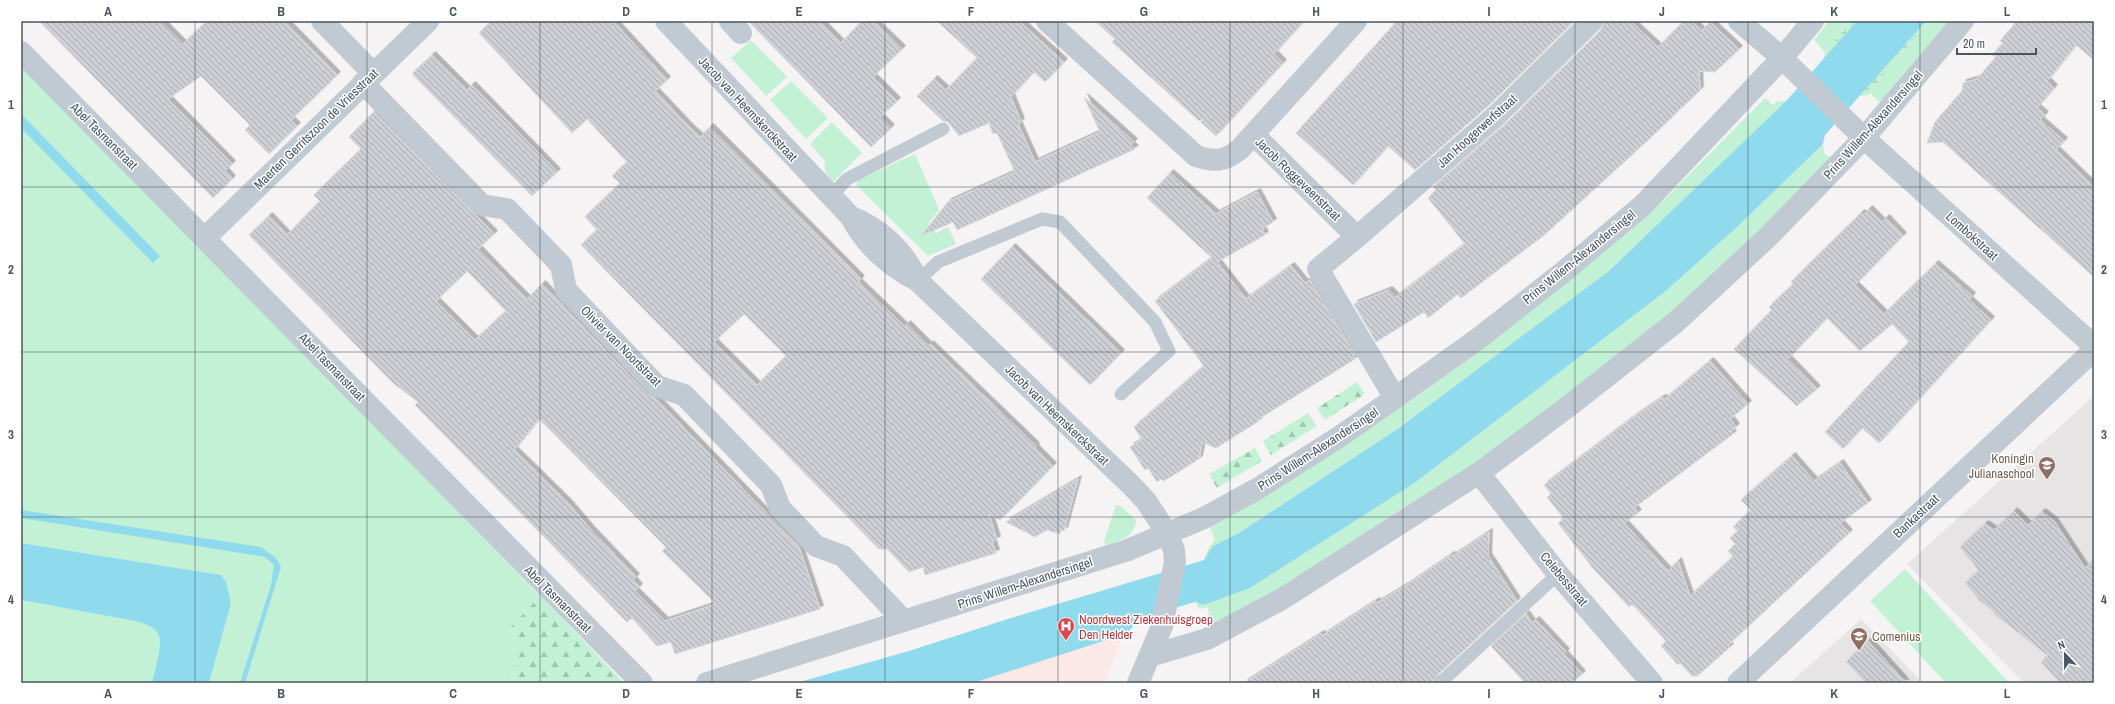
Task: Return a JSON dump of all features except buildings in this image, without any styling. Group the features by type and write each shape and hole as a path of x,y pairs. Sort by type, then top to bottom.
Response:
{"street":[{"name":"Olivier van Noortstraat","path":"322,21 368,78 482,205 506,209 561,265 566,290 658,386 684,395 771,484 780,508 816,546 843,556 904,621"},
{"name":"Maerten Gerritszoon de Vriesstraat","path":"205,238 428,21"},
{"name":"Jacob van Heemskerckstraat","path":"666,21 851,217 859,233 885,261 918,281 1131,485 1150,506 1167,533 1174,550 1175,562 1162,626 1150,656"},
{"name":"Jacob Roggeveenstraat","path":"1047,21 1196,156 1211,160 1229,158 1254,135 1357,237"},
{"path":"1254,135 1356,21"},
{"name":"Jan Hoogerwerfstraat","path":"1357,237 1498,114 1592,21"},
{"name":"Prins Willem-Alexandersingel","path":"1739,21 1782,58 1858,132"},
{"name":"Prins Willem-Alexandersingel","path":"707,683 1128,550 1206,517 1257,489 1339,437 1479,338 1544,287 1643,205 1782,58 1813,21"},
{"name":"Prins Willem-Alexandersingel","path":"1150,656 1207,639 1282,600 1479,473 1565,409 1676,322 1770,236 1858,132 1963,21"},
{"name":"Abel Tasmanstraat","path":"21,52 642,683"},
{"name":"Lombokstraat","path":"1858,132 2094,346"},
{"path":"1357,237 1318,269 1395,398"},
{"name":"Bankastraat","path":"1738,683 2094,350"},
{"name":"Celebesstraat","path":"1479,473 1558,574 1652,683"},
{"path":"1138,683 1150,656"}],"lane":[{"path":"831,196 847,180 943,129"},
{"path":"918,281 938,262 1042,219 1060,222 1155,322 1169,352 1120,394"},
{"path":"1440,683 1558,574"}],"shaded area":[{"name":"Koningin Julianaschool","path":"2094,396 2094,683 2024,683 1907,564"},
{"name":"Noordwest Ziekenhuisgroep Den Helder","path":"1139,599 1104,683 881,683"},
{"name":"Comenius","path":"1861,619 1923,683 1790,683"}],"green space":[{"path":"1829,21 1850,21 1825,52 1814,40"},
{"path":"1850,21 1857,21 1824,59 1825,52"},
{"path":"1926,21 1929,21 1872,89 1871,94 1863,96 1860,95"},
{"path":"1929,21 1952,21 1882,104 1872,95 1872,89"},
{"path":"751,40 787,77 766,96 731,58"},
{"path":"21,65 238,283 540,596 507,631 514,644 515,650 509,683 209,683 227,617 221,575 21,543"},
{"path":"791,81 828,118 806,139 770,100"},
{"path":"1765,98 1773,105 1778,100 1779,102 1787,100 1609,271 1399,428 1239,533 1214,546 1204,560 1209,547 1215,540 1210,528 1302,472 1412,400 1532,310 1666,198"},
{"path":"832,122 862,153 833,182 828,177 826,172 825,161 810,144"},
{"path":"1823,144 1824,153 1832,159 1748,243 1672,313 1454,481 1278,597 1210,628 1208,607 1199,609 1196,602 1204,605 1250,588 1416,482 1667,290 1737,227"},
{"path":"915,154 939,210 928,224 936,233 948,227 956,244 928,256 856,185 858,180"},
{"path":"1357,382 1365,394 1325,420 1317,408"},
{"path":"1308,413 1317,426 1271,455 1263,441"},
{"path":"1255,448 1262,461 1217,488 1209,474"},
{"path":"1116,505 1119,505 1136,520 1135,526 1126,537 1106,546 1104,541"},
{"path":"1905,569 2009,683 1946,683 1870,601"},
{"path":"540,596 624,683 509,683 515,650 514,644 507,631"},
{"path":"21,600 140,622 148,625 158,634 160,638 158,658 152,683 21,683"}],"water":[{"path":"1857,21 1926,21 1825,135 1823,144 1737,227 1667,290 1416,482 1250,588 1204,605 1195,602 1138,619 1128,633 973,683 796,683 909,651 1011,618 1204,560 1213,546 1239,533 1399,428 1609,271 1787,100"},
{"path":"21,114 160,256 153,263 21,128"},
{"path":"21,510 261,547 275,557 281,567 245,683 240,683 271,585 274,565 265,557 21,518"},
{"path":"21,543 221,575 226,582 231,603 209,683 152,683 160,638 150,626 140,622 21,600"}],"place":[{"name":"Koningin Julianaschool","path":"2047,480"},
{"name":"Noordwest Ziekenhuisgroep Den Helder","path":"1066,641"},
{"name":"Comenius","path":"1859,651"}]}
